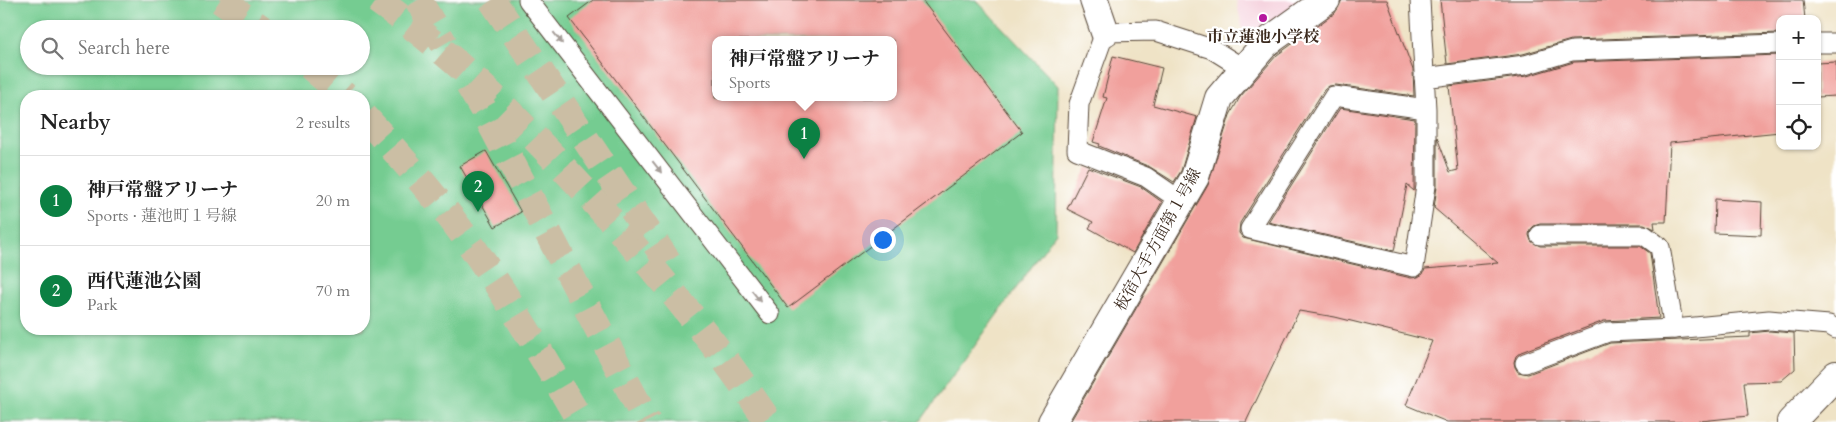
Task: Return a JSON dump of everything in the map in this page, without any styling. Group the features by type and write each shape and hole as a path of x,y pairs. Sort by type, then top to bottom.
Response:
{"street":[{"path":"1094,0 1105,32"},
{"name":"板宿大手方面第１号線","path":"1052,422 1195,177 1219,98 1266,43 1326,0"},
{"path":"1790,422 1836,375"}],"lane":[{"path":"528,0 770,314"},
{"path":"1420,0 1426,109 1426,186 1414,267 1250,229 1334,96 1426,109"},
{"path":"1181,201 1146,177 1076,150 1079,104 1105,32 1156,31 1212,49 1244,69"},
{"path":"1821,43 1836,42"},
{"path":"1424,78 1525,65 1572,50 1776,44"},
{"path":"1540,235 1644,235 1660,247 1674,329"},
{"path":"1525,363 1608,332 1674,329 1769,320 1829,324 1836,329"}],"shaded area":[{"name":"市立蓮池小学校","path":"1236,0 1308,0 1248,53"}],"green space":[{"path":"0,0 976,0 1058,86 1056,233 920,422 0,422"}],"building":[{"path":"593,0 922,0 1022,132 788,308 569,18"},
{"path":"1342,0 1387,0 1413,70 1414,96 1336,85 1329,86 1324,90 1240,223 1239,233 1243,238 1411,278 1423,274 1425,269 1498,263 1434,208 1437,186 1437,137 1450,172 1458,170 1449,86 1527,76 1574,62 1776,55 1776,132 1670,143 1666,222 1654,222 1655,229 1644,224 1540,224 1530,230 1531,241 1540,246 1640,246 1650,253 1659,318 1604,321 1521,352 1516,356 1514,362 1518,372 1528,374 1610,343 1750,337 1750,333 1769,331 1794,333 1795,369 1781,381 1744,382 1748,416 1692,422 1447,422 1406,405 1432,341 1335,317 1299,311 1246,422 1070,422 1208,185 1230,115 1240,97 1277,55 1335,13"},
{"path":"1440,0 1803,0 1805,15 1776,15 1776,33 1571,40 1523,54 1447,64"},
{"path":"1113,56 1162,68 1153,105 1197,117 1181,171 1174,182 1150,167 1093,142 1107,98 1103,97"},
{"path":"1836,62 1836,96 1821,97 1821,63"},
{"path":"1340,108 1415,119 1414,191 1407,185 1394,251 1268,222"},
{"path":"486,151 521,212 495,227 460,166"},
{"path":"1088,167 1141,187 1162,202 1133,253 1089,228 1093,222 1067,209"},
{"path":"1715,199 1762,202 1761,235 1714,233"}],"tunnel":[{"path":"220,0 249,20"},
{"path":"377,0 425,36 470,75 533,136 575,181 676,297 721,354 769,422"},
{"path":"418,0 444,44"},
{"path":"492,0 668,262"},
{"path":"320,75 338,90"},
{"path":"469,85 647,422"},
{"path":"370,123 428,189 484,264 518,316 581,422"}],"place":[{"name":"市立蓮池小学校","path":"1263,18"},
{"name":"神戸常盤アリーナ","path":"804,159"},
{"name":"西代蓮池公園","path":"478,212"}]}
